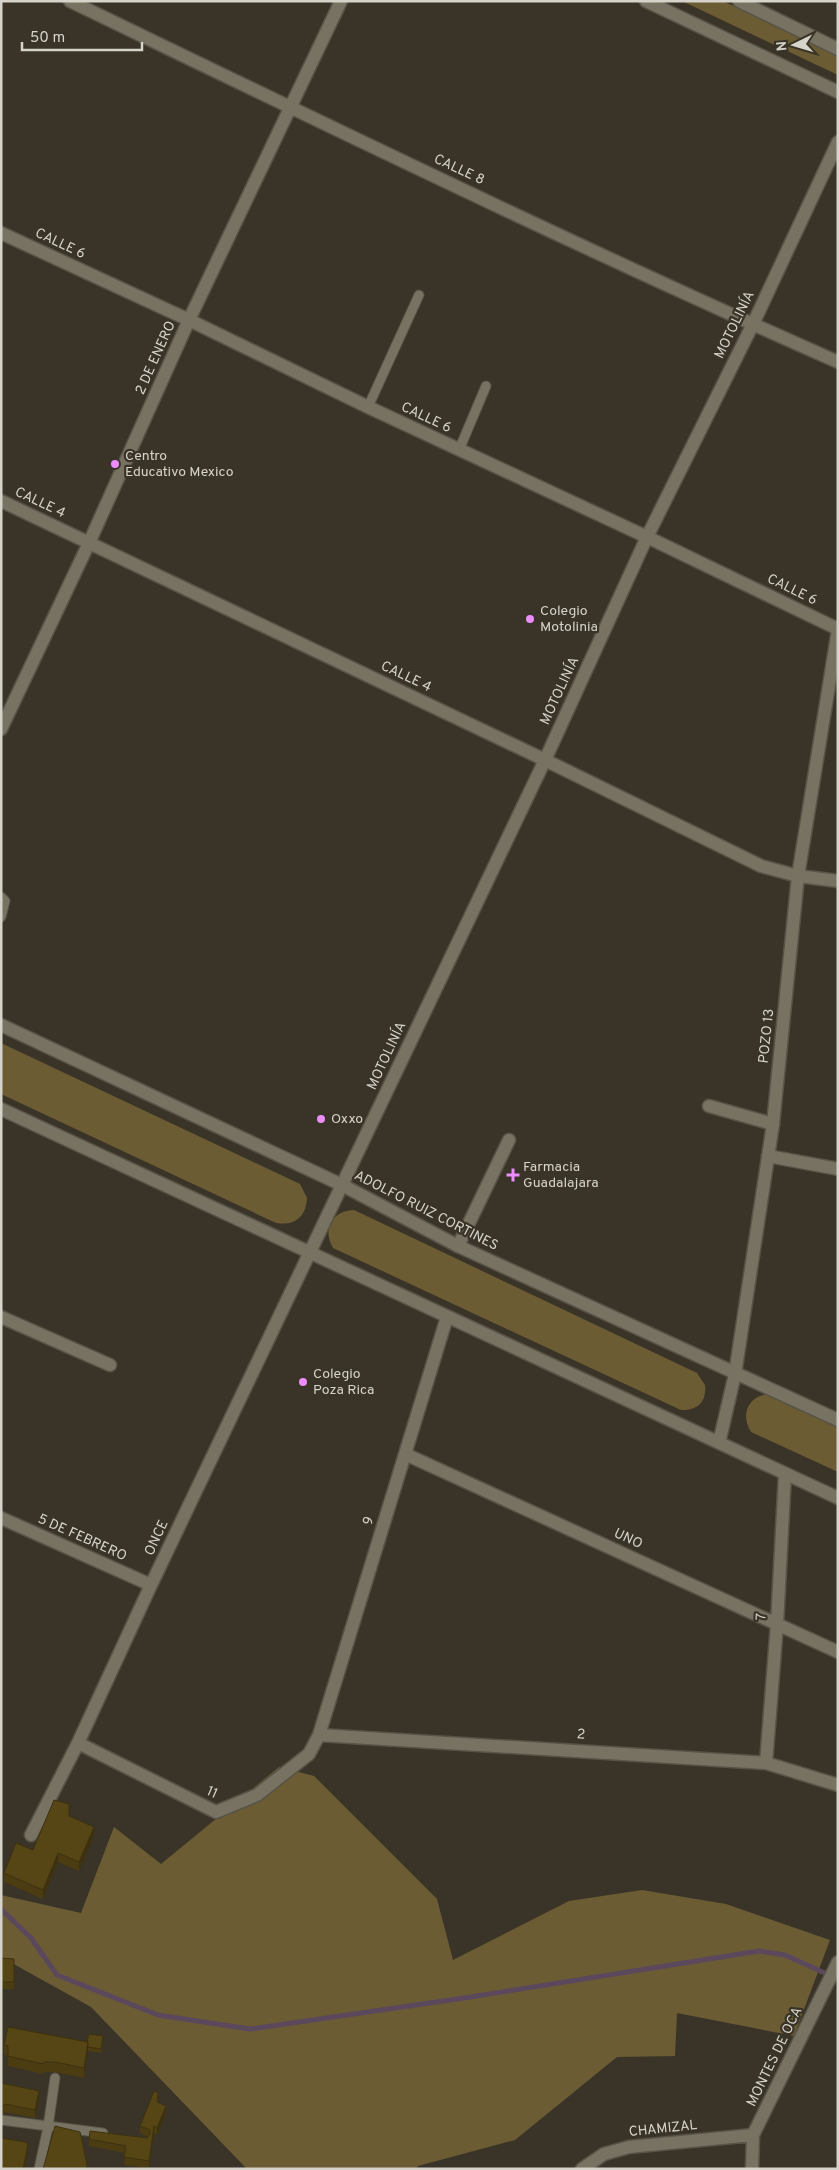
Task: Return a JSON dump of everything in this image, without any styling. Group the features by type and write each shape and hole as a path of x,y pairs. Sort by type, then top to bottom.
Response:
{"street":[{"name":"CALLE 8","path":"70,1 290,107 752,324 838,362"},
{"name":"2 DE ENERO","path":"1,729 89,543 189,320 342,1"},
{"path":"646,1 838,92"},
{"path":"738,1 838,49"},
{"name":"MOTOLINÍA","path":"310,1252 545,760 647,536 752,324 838,142"},
{"name":"CALLE 6","path":"1,233 189,320 459,450 647,536 838,629"},
{"name":"CALLE 4","path":"1,501 545,760 761,866 798,876 838,881"},
{"name":"POZO 13","path":"719,1443 736,1374 773,1124 798,876 838,629"},
{"name":"ADOLFO RUIZ CORTINES","path":"1,1025 342,1185 458,1246 838,1420"},
{"path":"709,1106 773,1124"},
{"path":"1,1109 838,1498"},
{"path":"458,1246 508,1140"},
{"path":"768,1156 838,1169"},
{"name":"ONCE","path":"30,1835 78,1743 310,1252"},
{"path":"1,1317 110,1365"},
{"name":"9","path":"319,1734 447,1317"},
{"name":"UNO","path":"405,1454 838,1652"},
{"name":"7","path":"766,1763 777,1624 785,1474"},
{"name":"5 DE FEBRERO","path":"1,1518 151,1585"},
{"name":"11","path":"78,1743 216,1812 257,1795 309,1754 319,1734"},
{"name":"2","path":"319,1734 766,1763 838,1785"},
{"name":"MONTES DE OCA","path":"752,2169 753,2135 838,1962"},
{"name":"CHAMIZAL","path":"582,2169 604,2154 629,2147 753,2135"}],"lane":[{"path":"368,407 419,295"},
{"path":"459,450 486,386"},
{"path":"1,897 5,901 1,917"},
{"path":"38,2169 48,2127 55,2078"},
{"path":"1,2120 109,2134"}],"shaded area":[{"path":"682,1 723,1 838,56 838,75"},
{"path":"1,1043 300,1184 307,1198 302,1215 289,1223 276,1223 1,1094"},
{"path":"354,1210 697,1373 705,1385 703,1400 697,1407 681,1410 333,1248 329,1234 331,1222 340,1214"},
{"path":"768,1394 838,1427 838,1472 751,1432 746,1419 748,1407 755,1398"},
{"path":"279,1767 314,1776 437,1899 453,1960 569,1901 642,1890 726,1904 830,1940 794,2036 677,2013 675,2056 617,2057 515,2140 418,2166 416,2169 247,2169 91,2007 1,1957 1,1895 81,1913 114,1827 161,1864"}],"building":[{"path":"54,1800 69,1804 69,1816 94,1827 79,1862 58,1853 43,1890 4,1873 16,1843 33,1850"},
{"path":"1,1958 14,1959 14,1982 1,1982"},
{"path":"8,2027 88,2042 84,2068 55,2062 44,2062 43,2064 8,2056 8,2046 4,2045"},
{"path":"89,2034 103,2036 101,2049 88,2047"},
{"path":"1,2083 39,2091 35,2110 5,2104 1,2106"},
{"path":"154,2091 158,2093 157,2102 166,2106 157,2128 154,2126 149,2161 124,2157 126,2146 89,2139 90,2131 147,2138 150,2130 140,2126"},
{"path":"55,2126 80,2132 87,2164 86,2169 43,2169"},
{"path":"1,2138 28,2144 23,2169 1,2169"}],"waterway":[{"path":"1,1909 31,1938 57,1975 158,2015 250,2029 464,1998 759,1951 785,1955 838,1979"}],"place":[{"name":"Centro Educativo Mexico","path":"115,464"},
{"name":"Colegio Motolinia","path":"530,619"},
{"name":"Oxxo","path":"321,1119"},
{"name":"Farmacia Guadalajara","path":"513,1175"},
{"name":"Colegio Poza Rica","path":"303,1382"}]}
